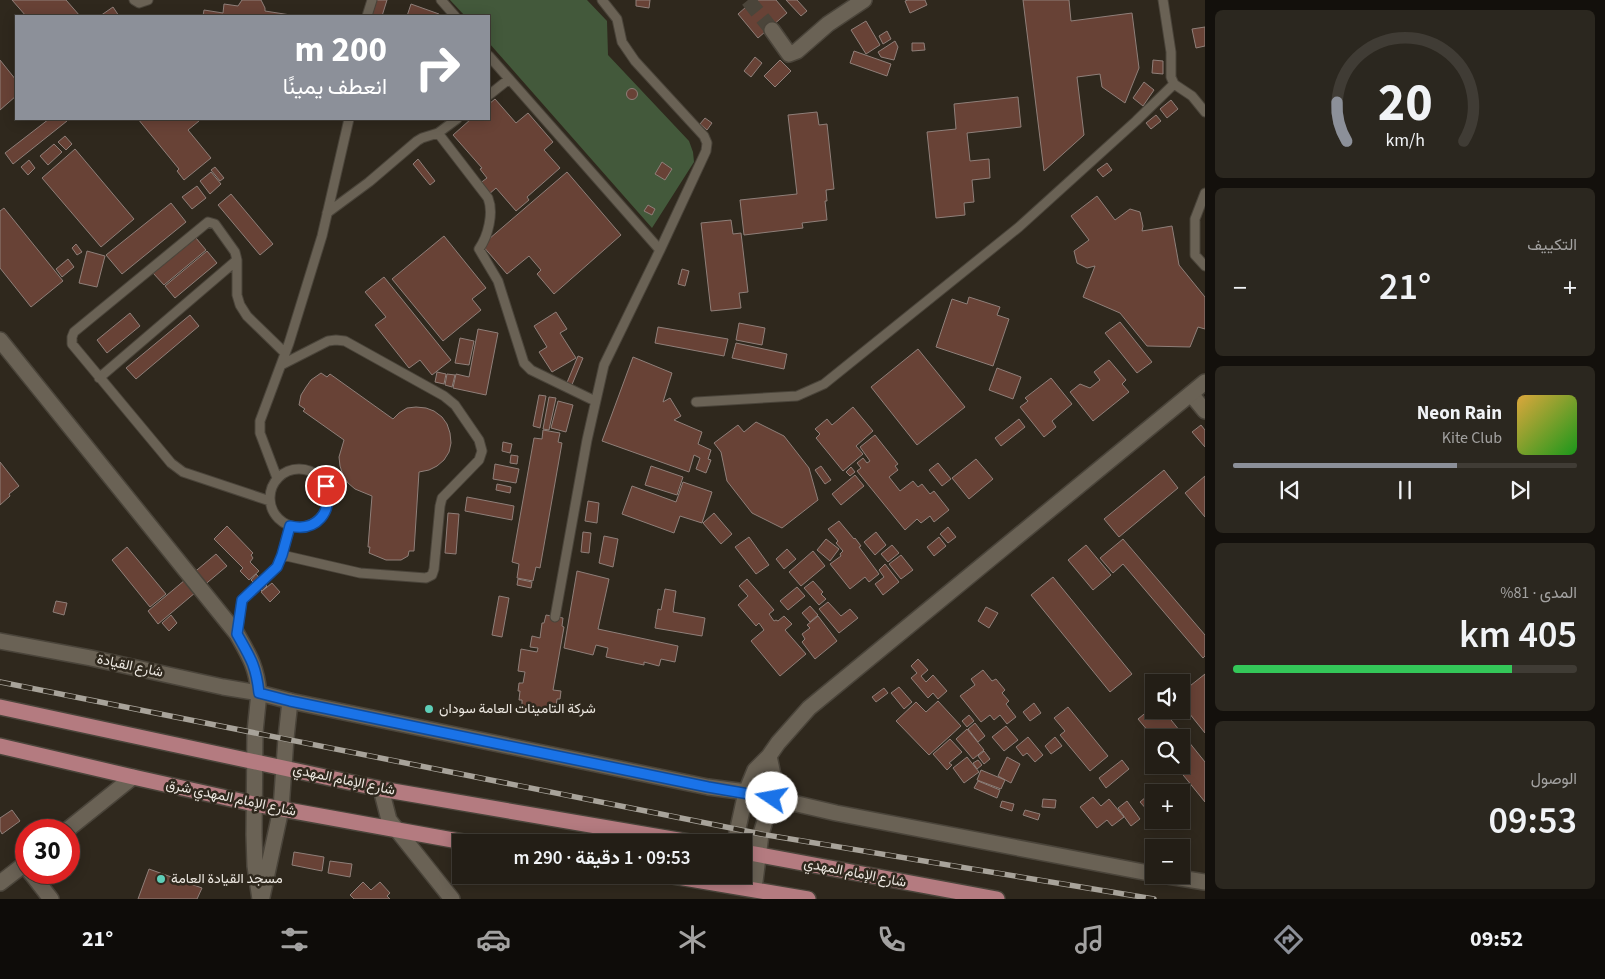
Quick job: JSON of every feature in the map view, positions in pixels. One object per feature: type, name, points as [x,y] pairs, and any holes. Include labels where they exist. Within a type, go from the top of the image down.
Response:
[{"type":"main road","name":"شارع الإمام المهدي","points":[[0,707],[381,789],[643,834]]},
{"type":"main road","name":"شارع الإمام المهدي شرق","points":[[0,746],[254,804],[452,840]]},
{"type":"main road","name":"شارع الإمام المهدي","points":[[752,854],[997,899]]},
{"type":"main road","points":[[740,884],[754,889],[808,899]]},
{"type":"street","points":[[772,30],[790,54],[797,51],[828,24],[864,0]]},
{"type":"street","points":[[0,340],[237,634],[251,657],[257,674],[259,693],[255,732],[254,843],[261,899]]},
{"type":"street","points":[[737,834],[746,792],[755,770],[809,708],[1205,382]]},
{"type":"street","points":[[1191,394],[1205,410]]},
{"type":"street","name":"شارع القيادة","points":[[0,641],[91,658],[708,787],[746,792],[836,813],[1145,872]]},
{"type":"street","points":[[261,899],[281,809],[290,701]]},
{"type":"street","points":[[754,889],[761,834],[772,798],[772,775],[769,756]]},
{"type":"street","points":[[80,820],[133,777]]},
{"type":"street","points":[[381,789],[389,820],[452,899]]},
{"type":"street","points":[[0,883],[15,874]]},
{"type":"street","points":[[1190,880],[1205,882]]},
{"type":"street","points":[[39,884],[51,899]]},
{"type":"lane","points":[[134,0],[139,3],[148,0]]},
{"type":"lane","points":[[367,15],[372,0]]},
{"type":"lane","points":[[441,0],[453,15]]},
{"type":"lane","points":[[555,617],[595,400],[604,364],[660,250],[706,151],[707,143],[704,136],[635,61],[622,42],[617,19],[602,0]]},
{"type":"lane","points":[[1163,0],[1171,52],[1171,77],[1174,84],[1192,96],[1205,112]]},
{"type":"lane","points":[[490,57],[660,250]]},
{"type":"lane","points":[[490,94],[509,79]]},
{"type":"lane","points":[[696,402],[796,396],[824,384],[1019,227],[1174,84]]},
{"type":"lane","points":[[277,478],[260,433],[260,421],[285,353],[322,236],[349,120]]},
{"type":"lane","points":[[327,213],[369,182],[417,141],[438,133],[456,120]]},
{"type":"lane","points":[[438,133],[490,203],[491,209],[485,240],[479,249],[498,281],[524,363],[531,370],[595,400]]},
{"type":"lane","points":[[1205,193],[1195,220],[1195,255],[1205,266]]},
{"type":"lane","points":[[270,501],[183,472],[171,463],[72,344],[72,337],[74,332],[208,222],[215,224],[235,252],[237,260],[237,295],[240,305],[247,316],[285,353]]},
{"type":"lane","points":[[99,378],[237,260]]},
{"type":"lane","points":[[280,365],[328,341],[345,342],[444,396],[455,405],[479,440],[482,451],[479,460],[442,498],[432,575],[426,578],[360,573],[282,555]]},
{"type":"lane","points":[[300,468],[316,474],[326,486],[328,495],[326,511],[321,518],[306,527],[298,528],[282,522],[276,517],[272,510],[270,493],[277,478],[291,469],[300,468]]},
{"type":"lane","points":[[237,634],[242,600],[277,567],[290,526]]},
{"type":"green space","points":[[450,0],[587,0],[607,21],[608,55],[689,141],[693,152],[694,162],[652,228],[490,44],[490,15],[464,15]]},
{"type":"building","points":[[12,0],[66,0],[79,15],[25,15]]},
{"type":"building","points":[[242,0],[261,0],[265,11],[291,15],[203,15],[204,10],[223,13],[224,4],[238,6]]},
{"type":"building","points":[[376,0],[387,0],[382,15],[370,15]]},
{"type":"building","points":[[636,0],[650,0],[649,8],[636,6]]},
{"type":"building","points":[[754,0],[776,0],[787,13],[758,38],[738,14]]},
{"type":"building","points":[[786,0],[797,0],[807,11],[801,16]]},
{"type":"building","points":[[925,0],[927,5],[910,13],[905,1]]},
{"type":"building","points":[[1023,0],[1069,0],[1071,21],[1132,13],[1139,68],[1125,103],[1102,87],[1100,74],[1077,77],[1084,135],[1044,171]]},
{"type":"building","points":[[411,4],[439,14],[439,15],[407,15]]},
{"type":"building","points":[[113,7],[118,15],[101,15]]},
{"type":"building","points":[[866,21],[880,45],[866,54],[851,30]]},
{"type":"building","points":[[1205,27],[1205,46],[1196,48],[1192,29]]},
{"type":"building","points":[[887,31],[891,39],[883,44],[879,36]]},
{"type":"building","points":[[895,41],[898,47],[894,60],[881,57],[878,52]]},
{"type":"building","points":[[912,43],[924,43],[925,50],[912,51]]},
{"type":"building","points":[[854,51],[891,64],[887,76],[850,63]]},
{"type":"building","points":[[755,57],[762,63],[751,77],[744,71]]},
{"type":"building","points":[[0,60],[15,79],[15,97],[0,110]]},
{"type":"building","points":[[780,60],[791,71],[775,87],[764,76]]},
{"type":"building","points":[[1153,60],[1163,61],[1163,74],[1152,73]]},
{"type":"building","points":[[1144,82],[1154,90],[1143,106],[1133,98]]},
{"type":"building","points":[[632,88],[638,94],[632,100],[626,94]]},
{"type":"building","points":[[1018,97],[1021,127],[967,133],[970,161],[989,159],[990,178],[972,180],[974,202],[964,203],[965,215],[936,218],[927,132],[956,129],[954,104]]},
{"type":"building","points":[[495,99],[516,123],[528,113],[553,142],[544,150],[560,168],[527,197],[529,200],[516,211],[496,188],[488,195],[479,184],[487,178],[480,169],[482,168],[453,135],[470,120],[490,120],[490,103]]},
{"type":"building","points":[[1171,100],[1178,109],[1167,118],[1160,109]]},
{"type":"building","points":[[817,112],[819,125],[827,124],[834,189],[826,190],[827,220],[802,223],[803,228],[744,235],[740,200],[797,194],[788,115]]},
{"type":"building","points":[[1156,115],[1161,121],[1151,129],[1146,123]]},
{"type":"building","points":[[705,118],[712,123],[707,130],[700,124]]},
{"type":"building","points":[[48,120],[67,121],[13,164],[5,153]]},
{"type":"building","points":[[139,120],[199,121],[188,130],[211,158],[184,180],[177,171],[179,169]]},
{"type":"building","points":[[65,136],[72,144],[66,150],[58,142]]},
{"type":"building","points":[[54,144],[62,152],[48,165],[40,156]]},
{"type":"building","points":[[75,149],[134,219],[101,247],[42,178]]},
{"type":"building","points":[[418,159],[435,181],[430,185],[413,164]]},
{"type":"building","points":[[29,160],[35,168],[28,175],[21,167]]},
{"type":"building","points":[[662,162],[672,169],[665,180],[655,174]]},
{"type":"building","points":[[1107,163],[1112,170],[1103,177],[1097,170]]},
{"type":"building","points":[[215,167],[224,178],[220,181],[211,170]]},
{"type":"building","points":[[211,172],[221,184],[210,194],[200,181]]},
{"type":"building","points":[[567,172],[621,235],[554,294],[537,274],[541,270],[529,256],[507,274],[482,245]]},
{"type":"building","points":[[197,186],[206,198],[192,209],[182,197]]},
{"type":"building","points":[[231,194],[273,244],[260,255],[218,205]]},
{"type":"building","points":[[1097,196],[1115,220],[1130,209],[1140,212],[1143,226],[1142,231],[1172,226],[1179,265],[1205,297],[1205,329],[1198,327],[1190,347],[1147,346],[1120,313],[1083,297],[1095,266],[1087,268],[1077,263],[1074,251],[1089,240],[1071,216]]},
{"type":"building","points":[[171,203],[186,222],[122,274],[106,255]]},
{"type":"building","points":[[648,205],[655,209],[652,215],[644,211]]},
{"type":"building","points":[[4,208],[63,281],[31,307],[0,268],[0,211]]},
{"type":"building","points":[[731,220],[733,234],[741,233],[748,292],[739,293],[741,308],[711,311],[701,223]]},
{"type":"building","points":[[444,236],[486,288],[472,299],[481,310],[443,341],[392,279]]},
{"type":"building","points":[[196,238],[206,250],[164,285],[153,273]]},
{"type":"building","points":[[76,244],[82,252],[77,255],[72,248]]},
{"type":"building","points":[[87,251],[105,256],[97,287],[79,283]]},
{"type":"building","points":[[207,251],[217,263],[175,298],[165,286]]},
{"type":"building","points":[[68,259],[74,267],[62,277],[56,269]]},
{"type":"building","points":[[682,269],[689,271],[685,286],[678,284]]},
{"type":"building","points":[[384,277],[451,360],[432,375],[420,360],[409,368],[375,325],[386,317],[365,292]]},
{"type":"building","points":[[969,297],[1000,307],[997,315],[1009,319],[993,366],[936,347],[952,299],[967,304]]},
{"type":"building","points":[[556,312],[567,329],[560,333],[576,358],[552,372],[539,352],[547,347],[534,326]]},
{"type":"building","points":[[130,313],[140,326],[107,353],[97,340]]},
{"type":"building","points":[[190,315],[199,326],[136,379],[126,368]]},
{"type":"building","points":[[1120,322],[1152,362],[1137,373],[1105,333]]},
{"type":"building","points":[[739,323],[765,328],[762,345],[736,340]]},
{"type":"building","points":[[658,327],[728,339],[724,356],[655,343]]},
{"type":"building","points":[[478,329],[498,333],[486,395],[453,388],[456,374],[469,377]]},
{"type":"building","points":[[460,338],[474,341],[469,365],[455,363]]},
{"type":"building","points":[[736,343],[787,354],[784,369],[732,358]]},
{"type":"building","points":[[918,349],[965,407],[917,445],[871,387]]},
{"type":"building","points":[[578,356],[583,358],[571,387],[566,385]]},
{"type":"building","points":[[633,357],[672,373],[663,402],[670,398],[681,416],[674,420],[702,432],[698,444],[711,450],[708,459],[711,460],[706,473],[696,469],[700,458],[694,455],[689,472],[602,441]]},
{"type":"building","points":[[1109,360],[1126,380],[1122,384],[1129,392],[1093,421],[1070,392],[1080,384],[1090,388],[1100,380],[1094,372]]},
{"type":"building","points":[[997,368],[1021,377],[1013,399],[989,390]]},
{"type":"building","points":[[437,372],[446,374],[444,384],[435,382]]},
{"type":"building","points":[[321,373],[327,377],[330,374],[393,419],[407,408],[416,407],[434,411],[447,424],[451,443],[449,452],[437,466],[419,472],[414,551],[409,551],[408,556],[401,560],[386,560],[369,553],[372,496],[355,489],[343,475],[339,457],[344,440],[303,411],[305,409],[299,405],[301,395],[306,387],[311,380]]},
{"type":"building","points":[[447,374],[455,375],[452,387],[445,385]]},
{"type":"building","points":[[1051,378],[1072,404],[1052,421],[1056,427],[1044,437],[1020,407],[1028,401],[1025,398]]},
{"type":"building","points":[[539,395],[546,396],[540,428],[533,426]]},
{"type":"building","points":[[549,397],[556,398],[549,430],[543,429]]},
{"type":"building","points":[[558,401],[573,405],[566,432],[551,428]]},
{"type":"building","points":[[853,407],[873,431],[856,446],[863,454],[843,471],[816,438],[820,434],[815,429],[827,419],[832,425]]},
{"type":"building","points":[[1019,419],[1025,427],[1001,446],[995,438]]},
{"type":"building","points":[[756,422],[784,436],[809,468],[818,500],[782,528],[752,513],[727,481],[721,452],[714,443],[738,425],[744,432]]},
{"type":"building","points":[[1201,425],[1205,430],[1205,447],[1192,432]]},
{"type":"building","points":[[543,430],[560,433],[558,442],[562,443],[540,568],[536,567],[533,581],[517,578],[519,564],[512,562],[534,438],[542,439]]},
{"type":"building","points":[[875,435],[898,464],[895,466],[898,470],[889,477],[900,491],[913,481],[918,487],[922,484],[930,494],[934,491],[949,510],[934,522],[930,516],[921,523],[917,519],[905,530],[857,471],[861,468],[857,463],[863,458],[867,463],[870,461],[860,447]]},
{"type":"building","points":[[503,442],[512,444],[510,453],[502,451]]},
{"type":"building","points":[[511,455],[518,456],[517,464],[510,463]]},
{"type":"building","points":[[976,459],[993,479],[969,499],[952,478]]},
{"type":"building","points":[[0,462],[19,486],[0,505]]},
{"type":"building","points":[[938,463],[951,479],[942,486],[929,470]]},
{"type":"building","points":[[495,464],[519,469],[516,483],[493,479]]},
{"type":"building","points":[[651,466],[683,477],[677,495],[645,485]]},
{"type":"building","points":[[821,466],[831,480],[825,484],[815,470]]},
{"type":"building","points":[[851,467],[855,472],[850,476],[846,472]]},
{"type":"building","points":[[1164,470],[1178,488],[1119,537],[1104,519]]},
{"type":"building","points":[[855,475],[864,486],[841,505],[832,494]]},
{"type":"building","points":[[1205,476],[1205,517],[1185,493]]},
{"type":"building","points":[[683,482],[712,492],[702,523],[680,516],[674,533],[622,514],[632,486],[676,502]]},
{"type":"building","points":[[497,484],[511,487],[510,493],[496,490]]},
{"type":"building","points":[[467,497],[514,506],[512,520],[465,511]]},
{"type":"building","points":[[588,501],[599,503],[597,523],[585,521]]},
{"type":"building","points":[[448,513],[459,514],[456,554],[445,553]]},
{"type":"building","points":[[714,513],[732,534],[721,544],[703,523]]},
{"type":"building","points":[[839,521],[855,538],[861,546],[859,547],[879,574],[869,582],[865,577],[850,589],[830,564],[841,556],[840,554],[843,551],[836,543],[838,541],[828,529]]},
{"type":"building","points":[[227,526],[253,553],[251,555],[253,558],[250,562],[259,571],[249,580],[240,571],[243,568],[214,539]]},
{"type":"building","points":[[948,527],[956,537],[948,543],[940,534]]},
{"type":"building","points":[[583,532],[591,533],[589,553],[581,552]]},
{"type":"building","points":[[876,532],[886,545],[875,555],[864,542]]},
{"type":"building","points":[[604,536],[618,539],[613,567],[599,563]]},
{"type":"building","points":[[749,537],[769,565],[756,574],[735,547]]},
{"type":"building","points":[[939,537],[946,546],[934,556],[927,547]]},
{"type":"building","points":[[826,539],[839,549],[830,561],[817,550]]},
{"type":"building","points":[[1123,539],[1205,635],[1205,656],[1203,658],[1123,564],[1113,573],[1100,558]]},
{"type":"building","points":[[892,545],[899,553],[888,562],[881,554]]},
{"type":"building","points":[[1086,545],[1111,575],[1093,590],[1068,560]]},
{"type":"building","points":[[127,547],[166,594],[150,607],[112,560]]},
{"type":"building","points":[[787,549],[796,559],[784,569],[776,559]]},
{"type":"building","points":[[813,551],[825,566],[801,586],[789,572]]},
{"type":"building","points":[[216,554],[227,566],[158,624],[148,611]]},
{"type":"building","points":[[901,555],[913,570],[901,579],[889,564]]},
{"type":"building","points":[[885,564],[899,582],[883,595],[875,584],[884,577],[879,570]]},
{"type":"building","points":[[577,571],[609,579],[598,629],[678,646],[675,662],[661,659],[659,666],[644,662],[644,665],[606,657],[608,648],[596,645],[593,655],[564,648]]},
{"type":"building","points":[[256,574],[267,586],[262,591],[251,580]]},
{"type":"building","points":[[1053,577],[1132,674],[1110,692],[1031,595]]},
{"type":"building","points":[[518,579],[532,582],[531,588],[517,585]]},
{"type":"building","points":[[747,579],[774,610],[769,614],[774,621],[778,621],[784,616],[792,624],[785,630],[806,654],[780,676],[751,641],[764,630],[759,623],[756,626],[738,605],[748,596],[739,586]]},
{"type":"building","points":[[813,581],[823,592],[821,594],[826,599],[819,605],[804,588]]},
{"type":"building","points":[[272,583],[280,592],[270,602],[261,592]]},
{"type":"building","points":[[797,587],[805,596],[788,610],[780,601]]},
{"type":"building","points":[[665,589],[676,591],[673,612],[705,618],[702,636],[655,628],[658,609],[661,610]]},
{"type":"building","points":[[499,596],[509,598],[502,637],[492,635]]},
{"type":"building","points":[[56,601],[67,603],[64,615],[53,612]]},
{"type":"building","points":[[828,602],[841,616],[850,609],[858,618],[839,633],[819,609]]},
{"type":"building","points":[[810,606],[818,615],[810,622],[802,613]]},
{"type":"building","points":[[986,607],[998,613],[989,628],[978,621]]},
{"type":"building","points":[[171,615],[177,623],[169,631],[162,623]]},
{"type":"building","points":[[546,615],[563,618],[562,626],[564,627],[553,690],[561,691],[560,699],[557,699],[556,707],[552,707],[552,711],[535,712],[522,705],[522,700],[519,700],[519,683],[523,683],[525,672],[518,671],[521,649],[537,652],[538,648],[530,647],[532,636],[540,638],[542,623],[544,623]]},
{"type":"building","points":[[818,616],[837,641],[815,659],[802,642],[805,639],[802,634],[810,628],[807,625]]},
{"type":"building","points":[[918,659],[928,670],[921,676],[926,682],[933,675],[947,691],[938,699],[933,693],[928,698],[911,678],[917,673],[911,666]]},
{"type":"building","points":[[983,670],[992,681],[996,679],[1005,690],[1002,693],[1009,701],[1006,704],[1016,717],[1007,724],[1000,715],[994,720],[990,715],[981,722],[960,696],[975,685],[971,679]]},
{"type":"building","points":[[1205,674],[1205,733],[1190,714],[1190,686]]},
{"type":"building","points":[[899,687],[912,702],[904,709],[891,693]]},
{"type":"building","points":[[884,688],[888,693],[876,702],[872,697]]},
{"type":"building","points":[[938,701],[961,726],[929,755],[896,721],[916,702],[926,712]]},
{"type":"building","points":[[1034,703],[1041,713],[1030,721],[1023,712]]},
{"type":"building","points":[[1068,707],[1108,756],[1090,771],[1060,735],[1065,731],[1054,718]]},
{"type":"building","points":[[1145,713],[1145,719],[1170,719],[1178,729],[1146,729],[1138,719]]},
{"type":"building","points":[[969,715],[974,721],[967,727],[962,721]]},
{"type":"building","points":[[975,723],[985,736],[978,742],[968,729]]},
{"type":"building","points":[[1006,726],[1018,740],[1004,751],[992,737]]},
{"type":"building","points":[[967,729],[984,750],[973,759],[956,739]]},
{"type":"building","points":[[1028,737],[1043,755],[1035,762],[1027,753],[1023,756],[1016,747]]},
{"type":"building","points":[[1055,737],[1062,746],[1051,754],[1045,746]]},
{"type":"building","points":[[950,739],[962,752],[949,763],[952,765],[947,770],[933,754]]},
{"type":"building","points":[[1190,743],[1205,762],[1205,802],[1182,774],[1190,774]]},
{"type":"building","points":[[984,751],[990,759],[984,764],[978,756]]},
{"type":"building","points":[[967,757],[979,772],[964,783],[953,768]]},
{"type":"building","points":[[1007,757],[1020,764],[1011,783],[998,776]]},
{"type":"building","points":[[978,760],[982,765],[977,769],[973,763]]},
{"type":"building","points":[[1122,760],[1129,769],[1106,788],[1099,778]]},
{"type":"building","points":[[981,770],[1005,780],[1001,789],[977,780]]},
{"type":"building","points":[[978,781],[1000,790],[997,798],[974,788]]},
{"type":"building","points":[[1093,797],[1101,806],[1109,799],[1124,817],[1112,826],[1107,820],[1097,828],[1080,807]]},
{"type":"building","points":[[1145,798],[1145,808],[1140,802]]},
{"type":"building","points":[[1043,799],[1056,800],[1055,808],[1042,807]]},
{"type":"building","points":[[1002,801],[1014,804],[1012,811],[1000,807]]},
{"type":"building","points":[[1127,801],[1140,819],[1131,826],[1118,808]]},
{"type":"building","points":[[12,810],[19,819],[15,819],[15,825],[2,834],[0,818]]},
{"type":"building","points":[[1025,810],[1040,814],[1038,820],[1023,815]]},
{"type":"building","points":[[294,852],[324,857],[322,871],[292,865]]},
{"type":"building","points":[[330,861],[352,864],[350,877],[328,873]]},
{"type":"building","name":"مسجد القيادة العامة","points":[[149,869],[202,888],[197,899],[138,899]]},
{"type":"building","points":[[363,882],[371,890],[380,882],[390,893],[387,896],[390,899],[354,899],[350,895]]},
{"type":"tunnel","points":[[748,0],[772,30]]},
{"type":"railway","points":[[0,682],[761,834],[1154,899]]},
{"type":"place","name":"شركة التامينات العامة سودان","points":[[429,709]]},
{"type":"place","name":"مسجد القيادة العامة","points":[[161,879]]},
{"type":"route","points":[[326,486],[328,503],[326,511],[321,518],[306,527],[290,526],[277,567],[242,600],[237,634],[251,657],[257,674],[259,693],[708,787],[746,792],[772,798]]}]
